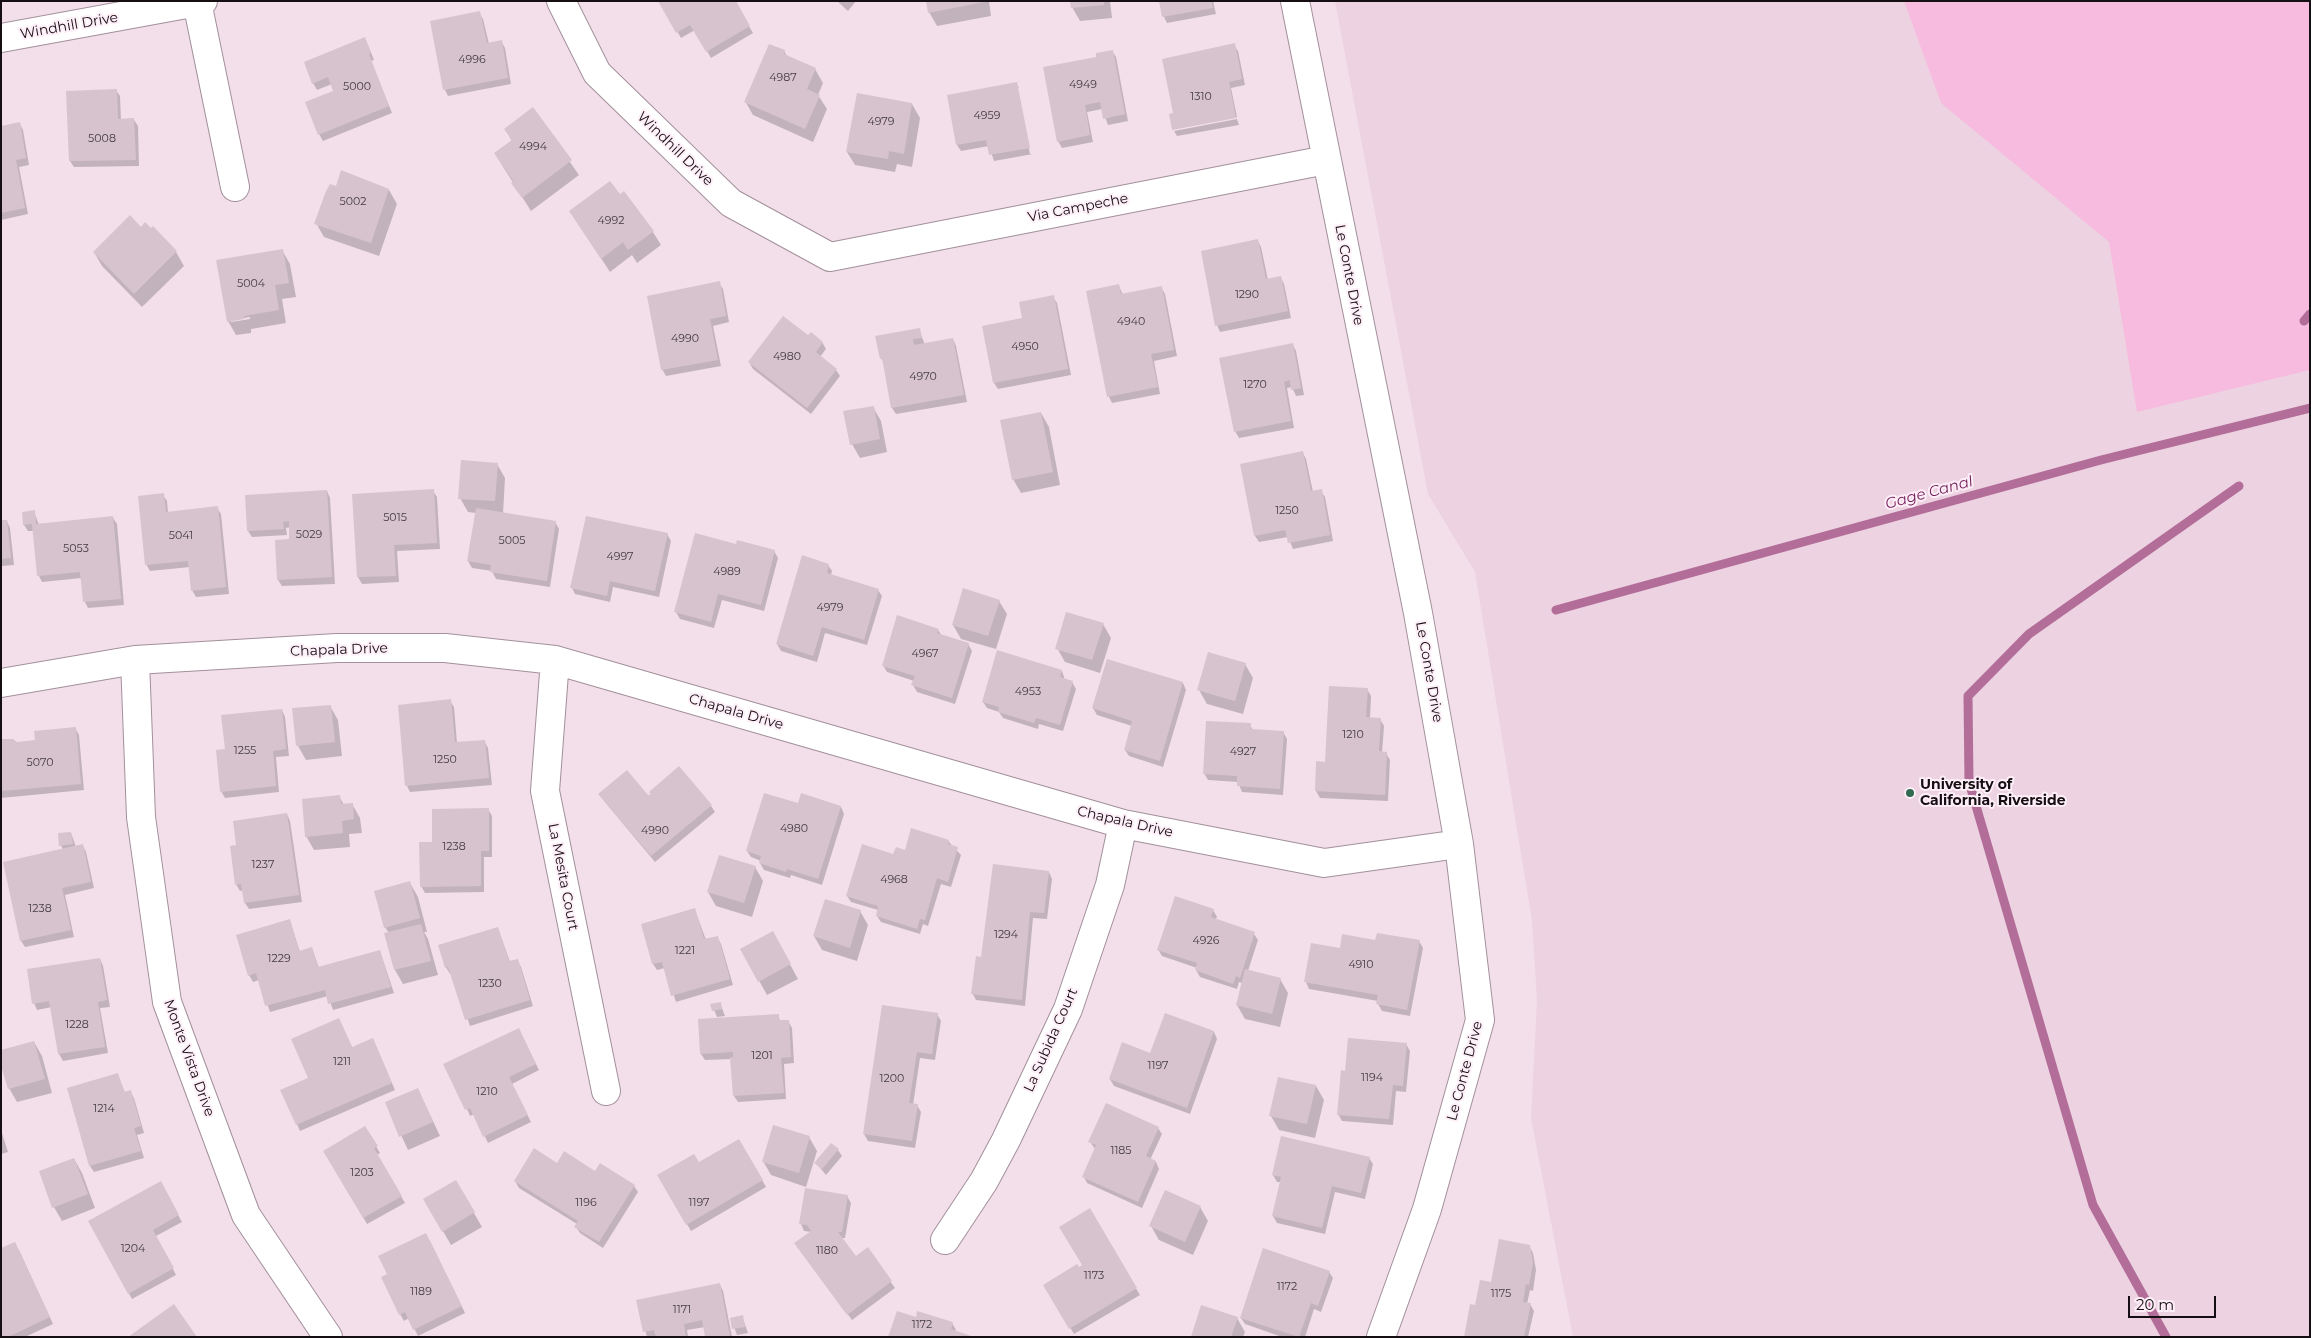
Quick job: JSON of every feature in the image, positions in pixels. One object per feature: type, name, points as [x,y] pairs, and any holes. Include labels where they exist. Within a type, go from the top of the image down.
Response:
[{"type":"street","name":"Windhill Drive","points":[[560,1],[597,73],[731,203],[830,257]]},
{"type":"street","name":"Le Conte Drive","points":[[1295,1],[1418,613],[1459,844],[1480,1020],[1428,1208],[1381,1337]]},
{"type":"street","name":"Windhill Drive","points":[[1,38],[200,2],[236,187]]},
{"type":"street","name":"Via Campeche","points":[[830,257],[1326,160]]},
{"type":"street","name":"Chapala Drive","points":[[1,683],[135,660],[337,648],[445,648],[555,660],[1123,824],[1324,863],[1459,844]]},
{"type":"street","name":"Monte Vista Drive","points":[[135,660],[141,817],[167,1002],[246,1215],[328,1337]]},
{"type":"street","name":"La Mesita Court","points":[[555,660],[545,791],[606,1092]]},
{"type":"street","name":"La Subida Court","points":[[945,1240],[984,1181],[1006,1140],[1068,1009],[1110,884],[1123,824]]},
{"type":"shaded area","name":"University of California, Riverside","points":[[1335,1],[2310,1],[2310,1337],[1573,1337],[1531,1118],[1537,1001],[1532,921],[1475,572],[1428,494]]},
{"type":"shaded area","points":[[1904,1],[2310,1],[2310,370],[2137,412],[2109,242],[1941,103]]},
{"type":"building","points":[[658,1],[736,1],[750,26],[706,52],[690,25],[676,33]]},
{"type":"building","points":[[926,1],[984,1],[984,2],[928,13]]},
{"type":"building","points":[[1070,1],[1104,1],[1104,5],[1071,8]]},
{"type":"building","points":[[1159,1],[1211,1],[1213,8],[1162,17]]},
{"type":"building","points":[[480,11],[487,43],[502,40],[508,78],[443,90],[430,21]]},
{"type":"building","points":[[365,37],[371,53],[369,54],[389,106],[318,135],[305,102],[333,91],[328,77],[312,84],[304,62]]},
{"type":"building","points":[[1235,43],[1242,79],[1229,82],[1236,118],[1172,130],[1169,114],[1173,113],[1162,59]]},
{"type":"building","points":[[769,44],[785,50],[784,54],[816,68],[807,89],[820,95],[805,129],[744,102]]},
{"type":"building","points":[[1113,50],[1125,114],[1103,119],[1100,102],[1085,105],[1090,135],[1057,142],[1043,67],[1096,57],[1096,53]]},
{"type":"building","points":[[1017,82],[1030,148],[989,155],[986,140],[956,145],[947,95]]},
{"type":"building","points":[[117,89],[118,119],[134,118],[136,160],[69,161],[66,91]]},
{"type":"building","points":[[857,93],[912,103],[904,154],[889,151],[888,159],[846,152]]},
{"type":"building","points":[[533,107],[572,160],[522,198],[511,183],[514,182],[494,153],[512,140],[504,129]]},
{"type":"building","points":[[20,122],[26,158],[16,160],[25,208],[1,213],[1,126]]},
{"type":"building","points":[[341,170],[389,189],[371,243],[314,224],[326,191],[330,184],[336,186]]},
{"type":"building","points":[[610,181],[620,194],[624,191],[654,231],[628,250],[623,242],[601,259],[569,211]]},
{"type":"building","points":[[130,215],[141,227],[145,222],[151,228],[153,226],[177,251],[134,294],[93,252]]},
{"type":"building","points":[[1258,239],[1266,279],[1281,276],[1288,311],[1215,326],[1201,251]]},
{"type":"building","points":[[283,249],[289,283],[275,285],[279,310],[244,316],[244,319],[227,322],[216,260]]},
{"type":"building","points":[[720,281],[726,316],[710,319],[718,360],[661,370],[647,296]]},
{"type":"building","points":[[1119,284],[1121,294],[1162,286],[1174,350],[1151,354],[1158,387],[1107,397],[1086,291]]},
{"type":"building","points":[[1054,295],[1068,369],[993,383],[982,326],[1022,318],[1019,302]]},
{"type":"building","points":[[783,316],[808,335],[811,332],[823,342],[816,352],[837,369],[807,408],[748,362]]},
{"type":"building","points":[[920,328],[922,338],[913,339],[914,345],[953,338],[964,395],[891,408],[882,358],[880,359],[875,336]]},
{"type":"building","points":[[1293,343],[1301,388],[1291,390],[1290,380],[1284,382],[1291,421],[1234,432],[1219,358]]},
{"type":"building","points":[[874,406],[880,439],[850,445],[843,411]]},
{"type":"building","points":[[1041,412],[1053,472],[1012,480],[1000,420]]},
{"type":"building","points":[[1303,451],[1311,491],[1322,489],[1330,535],[1288,543],[1285,530],[1254,536],[1240,464]]},
{"type":"building","points":[[461,460],[498,463],[495,501],[458,499]]},
{"type":"building","points":[[434,489],[437,543],[394,545],[396,576],[357,577],[352,494]]},
{"type":"building","points":[[327,490],[332,577],[277,580],[275,540],[289,539],[289,521],[283,522],[284,529],[247,531],[245,495]]},
{"type":"building","points":[[164,493],[166,512],[218,506],[226,587],[191,591],[188,561],[145,565],[138,496]]},
{"type":"building","points":[[476,508],[556,521],[547,581],[490,572],[491,565],[467,561]]},
{"type":"building","points":[[35,510],[36,524],[113,516],[121,599],[83,602],[80,572],[37,576],[32,524],[23,525],[22,512]]},
{"type":"building","points":[[586,516],[668,533],[655,591],[610,581],[607,596],[570,588]]},
{"type":"building","points":[[1,520],[7,520],[11,558],[1,559]]},
{"type":"building","points":[[695,533],[736,544],[737,540],[775,550],[761,605],[718,594],[711,622],[674,612]]},
{"type":"building","points":[[802,555],[829,564],[827,573],[879,589],[864,640],[822,627],[813,656],[776,644]]},
{"type":"building","points":[[963,588],[1000,600],[988,636],[952,625]]},
{"type":"building","points":[[1066,612],[1104,623],[1092,660],[1055,649]]},
{"type":"building","points":[[897,615],[939,629],[937,633],[969,643],[952,698],[911,685],[915,676],[882,666]]},
{"type":"building","points":[[997,650],[1062,670],[1060,677],[1073,681],[1060,725],[1036,718],[1034,723],[998,712],[999,707],[982,702]]},
{"type":"building","points":[[1208,652],[1246,663],[1235,701],[1197,690]]},
{"type":"building","points":[[1107,659],[1183,682],[1160,761],[1124,750],[1132,721],[1092,708]]},
{"type":"building","points":[[1329,686],[1368,688],[1366,717],[1381,718],[1379,751],[1387,752],[1385,795],[1315,791],[1316,761],[1325,762]]},
{"type":"building","points":[[451,699],[455,742],[485,740],[489,778],[405,786],[398,705]]},
{"type":"building","points":[[331,705],[335,742],[296,746],[292,708]]},
{"type":"building","points":[[282,709],[286,749],[273,751],[276,786],[220,792],[216,750],[225,749],[221,715]]},
{"type":"building","points":[[1206,721],[1251,723],[1251,729],[1284,731],[1280,789],[1237,786],[1237,776],[1203,774]]},
{"type":"building","points":[[76,727],[81,784],[1,791],[2,739],[13,739],[17,742],[35,740],[34,731]]},
{"type":"building","points":[[679,766],[712,805],[651,856],[598,794],[627,770],[648,795],[651,794],[649,792]]},
{"type":"building","points":[[764,793],[798,803],[801,793],[841,806],[818,879],[787,869],[786,872],[759,863],[761,856],[746,851]]},
{"type":"building","points":[[340,795],[341,804],[353,803],[354,819],[342,821],[343,833],[305,837],[302,799]]},
{"type":"building","points":[[489,808],[489,851],[481,851],[481,886],[420,887],[419,842],[432,842],[432,809]]},
{"type":"building","points":[[287,813],[299,895],[244,903],[241,884],[235,885],[230,846],[236,845],[233,821]]},
{"type":"building","points":[[911,828],[949,840],[948,844],[958,847],[948,882],[937,878],[925,920],[920,919],[917,929],[876,916],[878,906],[846,896],[862,844],[893,854],[896,847],[905,850]]},
{"type":"building","points":[[71,832],[73,844],[59,846],[58,833]]},
{"type":"building","points":[[83,844],[91,882],[62,888],[71,930],[20,941],[3,862]]},
{"type":"building","points":[[719,855],[756,866],[744,903],[707,892]]},
{"type":"building","points":[[993,864],[1049,871],[1044,913],[1030,912],[1022,1000],[971,994],[976,956],[981,957]]},
{"type":"building","points":[[410,881],[420,918],[384,928],[374,891]]},
{"type":"building","points":[[1175,896],[1214,909],[1211,917],[1255,932],[1240,978],[1236,976],[1233,984],[1195,970],[1197,963],[1157,950]]},
{"type":"building","points":[[825,899],[861,910],[850,948],[813,936]]},
{"type":"building","points":[[695,908],[704,939],[718,936],[730,979],[671,996],[662,962],[652,964],[641,924]]},
{"type":"building","points":[[290,919],[299,951],[312,947],[318,967],[380,950],[391,987],[328,1004],[325,990],[265,1006],[256,973],[248,976],[236,935]]},
{"type":"building","points":[[421,924],[431,961],[394,970],[384,933]]},
{"type":"building","points":[[498,927],[509,961],[518,959],[530,1000],[465,1020],[448,967],[445,968],[438,945]]},
{"type":"building","points":[[773,931],[791,964],[758,982],[740,949]]},
{"type":"building","points":[[1377,933],[1420,940],[1407,1010],[1376,1004],[1378,995],[1304,982],[1311,943],[1340,948],[1342,934],[1375,940]]},
{"type":"building","points":[[100,958],[107,1000],[98,1002],[105,1047],[58,1054],[49,1001],[32,1004],[27,969]]},
{"type":"building","points":[[1245,969],[1281,978],[1272,1014],[1236,1005]]},
{"type":"building","points":[[721,1002],[722,1009],[712,1011],[710,1004]]},
{"type":"building","points":[[882,1005],[938,1013],[932,1054],[917,1052],[909,1103],[918,1104],[912,1141],[863,1134]]},
{"type":"building","points":[[1165,1013],[1214,1031],[1187,1108],[1109,1079],[1122,1042],[1150,1053]]},
{"type":"building","points":[[779,1014],[779,1020],[789,1020],[791,1057],[781,1058],[784,1093],[733,1096],[730,1057],[733,1057],[733,1052],[700,1054],[698,1019]]},
{"type":"building","points":[[339,1018],[352,1047],[373,1038],[392,1083],[296,1125],[280,1090],[308,1078],[291,1039]]},
{"type":"building","points":[[519,1028],[536,1064],[509,1077],[528,1115],[483,1137],[470,1108],[465,1110],[443,1064]]},
{"type":"building","points":[[1348,1038],[1407,1043],[1403,1086],[1393,1085],[1389,1119],[1337,1115],[1341,1070],[1345,1071]]},
{"type":"building","points":[[34,1041],[45,1079],[8,1089],[1,1066],[1,1050]]},
{"type":"building","points":[[118,1073],[124,1092],[131,1090],[141,1126],[134,1128],[141,1151],[89,1166],[67,1088]]},
{"type":"building","points":[[1278,1077],[1316,1085],[1307,1124],[1269,1116]]},
{"type":"building","points":[[418,1088],[433,1122],[399,1137],[385,1102]]},
{"type":"building","points":[[1106,1103],[1159,1127],[1146,1156],[1156,1161],[1138,1202],[1082,1177],[1096,1145],[1088,1142]]},
{"type":"building","points":[[773,1125],[810,1136],[799,1173],[762,1162]]},
{"type":"building","points":[[365,1126],[378,1146],[374,1148],[402,1196],[363,1218],[323,1151]]},
{"type":"building","points":[[1281,1136],[1370,1157],[1361,1193],[1332,1186],[1322,1228],[1272,1216],[1281,1177],[1272,1175]]},
{"type":"building","points":[[739,1139],[763,1180],[686,1225],[657,1175],[694,1154],[699,1162]]},
{"type":"building","points":[[831,1143],[839,1149],[822,1169],[814,1163]]},
{"type":"building","points":[[534,1148],[557,1163],[564,1151],[595,1171],[600,1163],[635,1185],[599,1242],[574,1227],[578,1221],[514,1181]]},
{"type":"building","points":[[74,1158],[88,1194],[52,1208],[39,1171]]},
{"type":"building","points":[[456,1180],[475,1212],[442,1232],[423,1199]]},
{"type":"building","points":[[161,1181],[179,1215],[153,1230],[174,1268],[128,1294],[88,1221]]},
{"type":"building","points":[[805,1188],[848,1195],[842,1232],[838,1232],[856,1256],[868,1247],[892,1281],[847,1315],[794,1243],[811,1231],[807,1225],[799,1224]]},
{"type":"building","points":[[1165,1190],[1201,1206],[1185,1242],[1149,1226]]},
{"type":"building","points":[[1090,1208],[1137,1288],[1069,1329],[1043,1285],[1077,1264],[1079,1267],[1082,1265],[1059,1227]]},
{"type":"building","points":[[426,1233],[462,1306],[413,1330],[405,1312],[399,1315],[381,1277],[387,1274],[378,1256]]},
{"type":"building","points":[[1499,1239],[1530,1245],[1533,1263],[1529,1285],[1526,1284],[1523,1302],[1531,1303],[1524,1337],[1464,1337],[1470,1304],[1475,1305],[1480,1280],[1491,1282]]},
{"type":"building","points":[[15,1242],[50,1317],[8,1337],[1,1337],[1,1248]]},
{"type":"building","points":[[1263,1248],[1330,1271],[1318,1306],[1311,1303],[1299,1337],[1240,1318]]},
{"type":"building","points":[[720,1283],[730,1336],[705,1337],[702,1320],[684,1324],[686,1337],[656,1337],[654,1330],[643,1332],[636,1300]]},
{"type":"building","points":[[174,1304],[197,1337],[128,1337]]},
{"type":"building","points":[[1201,1305],[1238,1317],[1231,1337],[1191,1337]]},
{"type":"building","points":[[897,1311],[916,1317],[917,1311],[953,1322],[951,1329],[974,1337],[888,1337]]},
{"type":"building","points":[[743,1315],[745,1327],[732,1329],[730,1318]]},
{"type":"waterway","points":[[2304,321],[2310,314]]},
{"type":"waterway","name":"Gage Canal","points":[[1556,610],[2101,460],[2310,408]]},
{"type":"waterway","points":[[2166,1337],[2093,1205],[1969,782],[1968,696],[2029,634],[2239,486]]},
{"type":"place","name":"University of California, Riverside","points":[[1910,793]]}]
